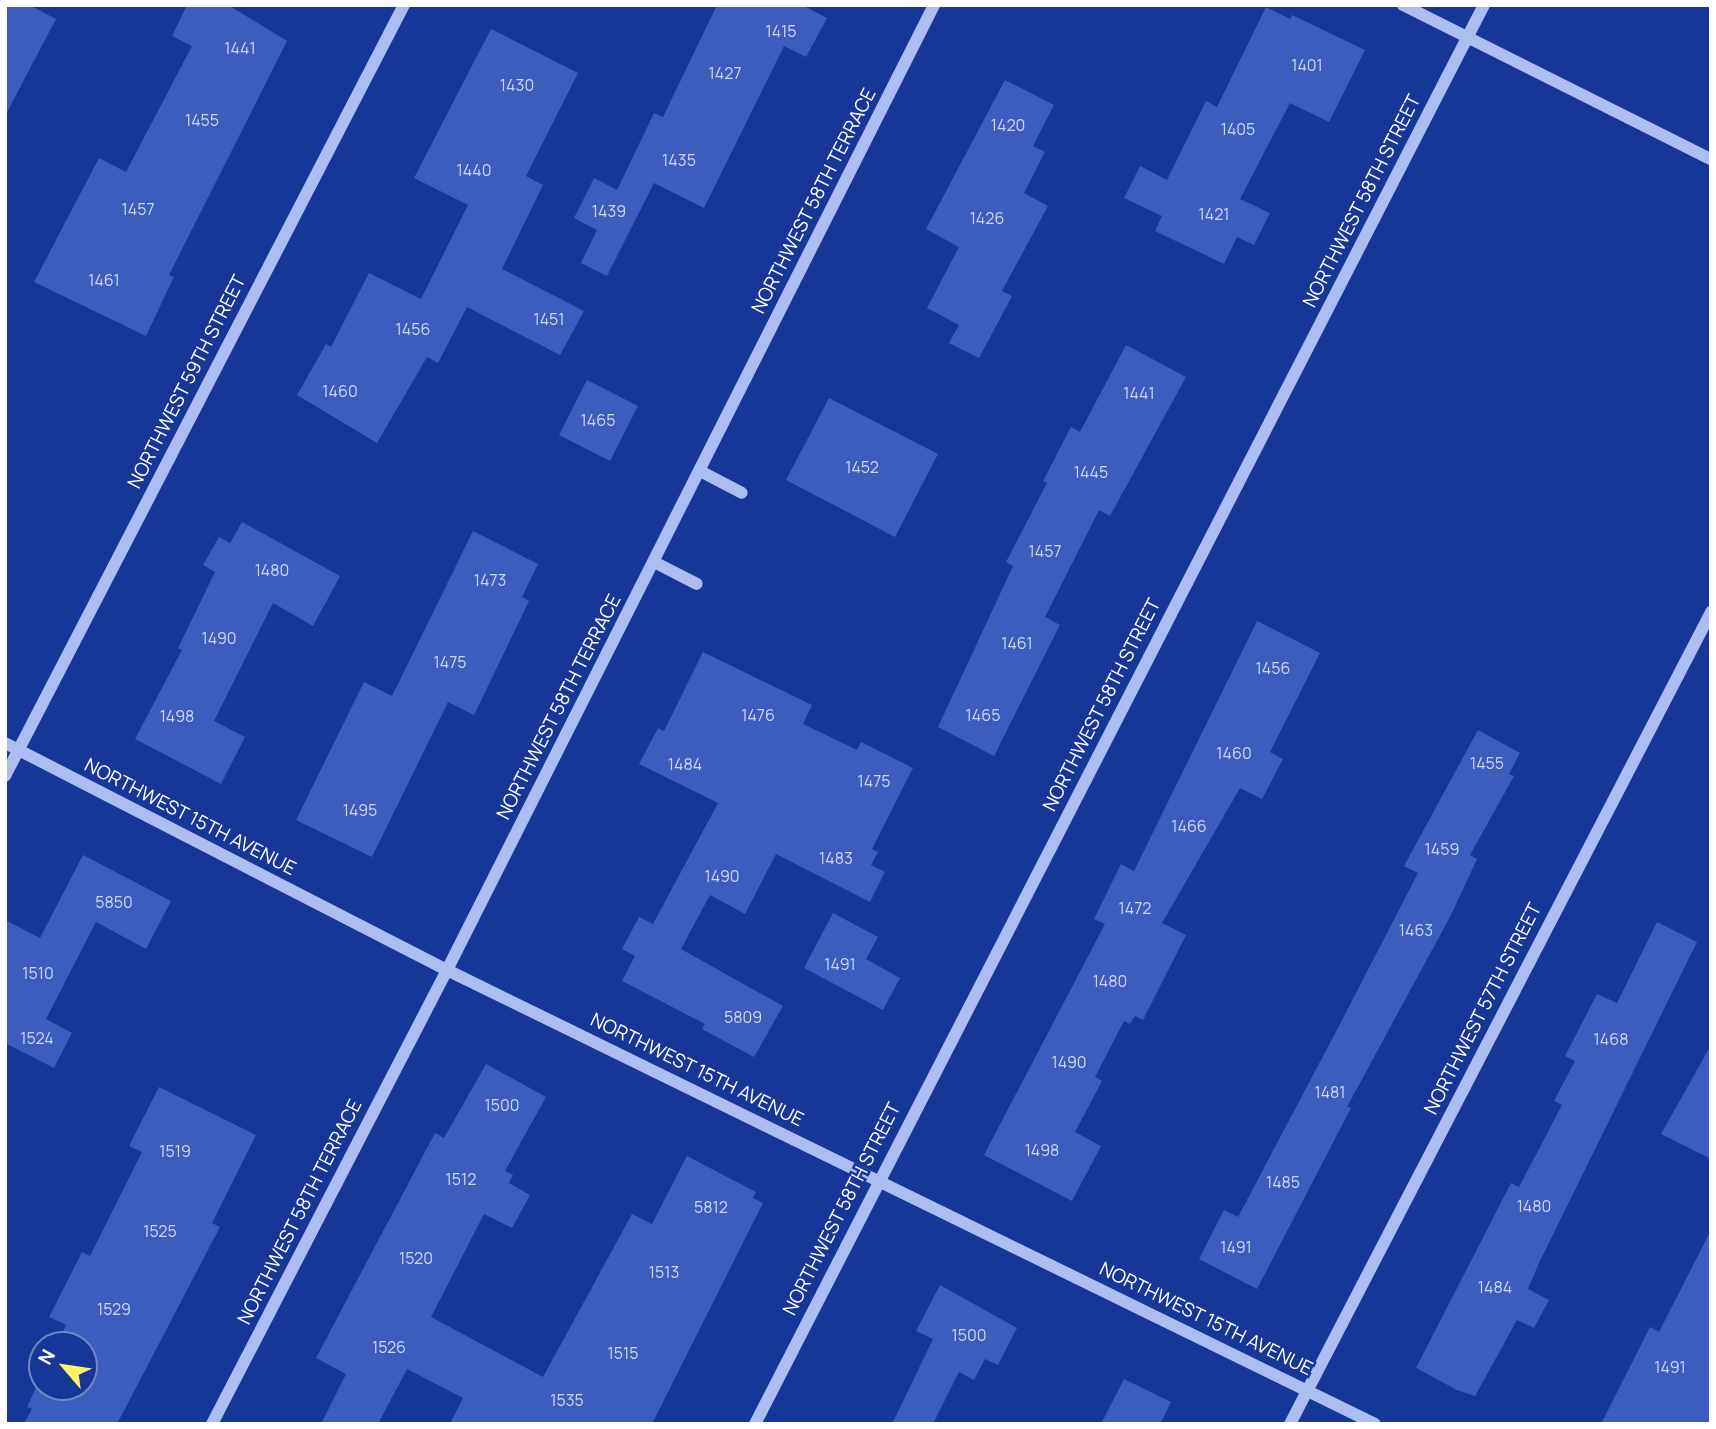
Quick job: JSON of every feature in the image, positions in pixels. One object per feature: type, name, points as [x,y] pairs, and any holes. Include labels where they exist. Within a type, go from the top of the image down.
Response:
[{"type":"street","name":"NORTHWEST 59TH STREET","points":[[5,776],[404,5]]},
{"type":"street","name":"NORTHWEST 58TH TERRACE","points":[[212,1424],[447,970],[934,5]]},
{"type":"street","points":[[1403,5],[1711,159]]},
{"type":"street","name":"NORTHWEST 58TH STREET","points":[[755,1424],[878,1180],[1485,5]]},
{"type":"street","points":[[700,471],[741,493]]},
{"type":"street","points":[[654,562],[697,584]]},
{"type":"street","name":"NORTHWEST 57TH STREET","points":[[1290,1424],[1711,612]]},
{"type":"street","name":"NORTHWEST 15TH AVENUE","points":[[5,743],[447,970],[1375,1424]]},
{"type":"building","points":[[5,5],[29,5],[56,19],[5,116]]},
{"type":"building","points":[[187,5],[228,5],[287,41],[169,275],[174,277],[146,336],[34,282],[99,158],[126,172],[192,46],[172,36]]},
{"type":"building","points":[[717,5],[802,5],[827,18],[806,57],[784,46],[704,208],[654,183],[607,276],[581,263],[597,230],[574,218],[594,178],[617,190],[654,113],[663,117]]},
{"type":"building","points":[[1266,7],[1290,19],[1292,15],[1365,50],[1329,122],[1290,103],[1240,199],[1270,213],[1254,245],[1237,237],[1224,264],[1155,231],[1162,216],[1124,198],[1140,166],[1167,180],[1206,101],[1217,107]]},
{"type":"building","points":[[491,29],[578,73],[526,176],[543,185],[502,269],[584,311],[560,355],[467,307],[438,363],[427,357],[377,443],[297,395],[326,344],[331,347],[369,273],[421,299],[468,205],[414,178]]},
{"type":"building","points":[[1005,80],[1054,105],[1033,146],[1045,152],[1024,193],[1048,206],[1002,291],[1012,296],[979,358],[949,343],[959,325],[927,308],[959,247],[926,229]]},
{"type":"building","points":[[1126,345],[1186,377],[1110,516],[1099,510],[1045,617],[1060,625],[994,756],[938,727],[1013,566],[1006,562],[1047,483],[1043,481],[1071,427],[1080,432]]},
{"type":"building","points":[[587,380],[638,406],[610,461],[559,435]]},
{"type":"building","points":[[829,398],[938,454],[895,537],[786,480]]},
{"type":"building","points":[[242,522],[340,576],[313,626],[273,603],[214,721],[245,737],[221,784],[135,739],[182,650],[178,648],[215,572],[203,565],[219,537],[230,543]]},
{"type":"building","points":[[473,531],[538,564],[522,597],[529,601],[474,715],[448,702],[372,857],[296,820],[364,682],[392,696]]},
{"type":"building","points":[[1257,621],[1320,653],[1270,752],[1283,759],[1262,799],[1240,788],[1162,923],[1186,935],[1143,1020],[1135,1016],[1130,1024],[1124,1021],[1095,1077],[1102,1081],[1075,1132],[1101,1146],[1072,1201],[984,1155],[1105,924],[1094,919],[1121,864],[1134,871]]},
{"type":"building","points":[[703,652],[812,705],[803,724],[857,750],[861,742],[913,768],[872,849],[878,852],[871,865],[885,872],[870,902],[776,854],[745,914],[710,895],[681,949],[783,1006],[754,1057],[702,1029],[705,1024],[622,981],[635,956],[622,949],[639,917],[653,924],[718,803],[639,764],[658,728],[664,731]]},
{"type":"building","points":[[1478,730],[1520,753],[1509,774],[1514,776],[1470,855],[1477,859],[1451,915],[1347,1107],[1351,1108],[1257,1289],[1199,1259],[1224,1210],[1238,1217],[1340,1024],[1418,873],[1404,866]]},
{"type":"building","points":[[83,855],[171,901],[146,949],[96,922],[46,1019],[72,1033],[54,1068],[5,1043],[5,920],[40,938]]},
{"type":"building","points":[[833,913],[878,937],[866,959],[900,978],[883,1010],[804,968]]},
{"type":"building","points":[[1657,922],[1697,942],[1528,1289],[1549,1300],[1534,1328],[1517,1320],[1475,1396],[1457,1390],[1416,1368],[1511,1183],[1519,1187],[1562,1105],[1554,1101],[1575,1061],[1565,1056],[1597,994],[1617,1003]]},
{"type":"building","points":[[1711,1045],[1711,1159],[1661,1134]]},
{"type":"building","points":[[486,1064],[546,1097],[505,1171],[513,1175],[509,1183],[530,1195],[512,1228],[484,1214],[431,1317],[543,1377],[632,1214],[652,1224],[687,1156],[756,1192],[753,1198],[763,1203],[652,1424],[450,1424],[463,1398],[407,1369],[378,1424],[321,1424],[346,1374],[316,1358],[435,1133],[444,1138]]},
{"type":"building","points":[[159,1087],[256,1135],[212,1223],[220,1227],[117,1424],[24,1424],[32,1409],[27,1407],[30,1401],[98,1401],[98,1331],[63,1331],[66,1325],[49,1317],[82,1252],[90,1256],[142,1152],[129,1146]]},
{"type":"building","points":[[1711,1230],[1711,1424],[1601,1424],[1650,1327],[1659,1332]]},
{"type":"building","points":[[940,1285],[1017,1328],[998,1365],[985,1359],[974,1380],[959,1372],[933,1424],[892,1424],[933,1339],[916,1331]]},
{"type":"building","points":[[1124,1379],[1171,1402],[1160,1424],[1101,1424]]}]
